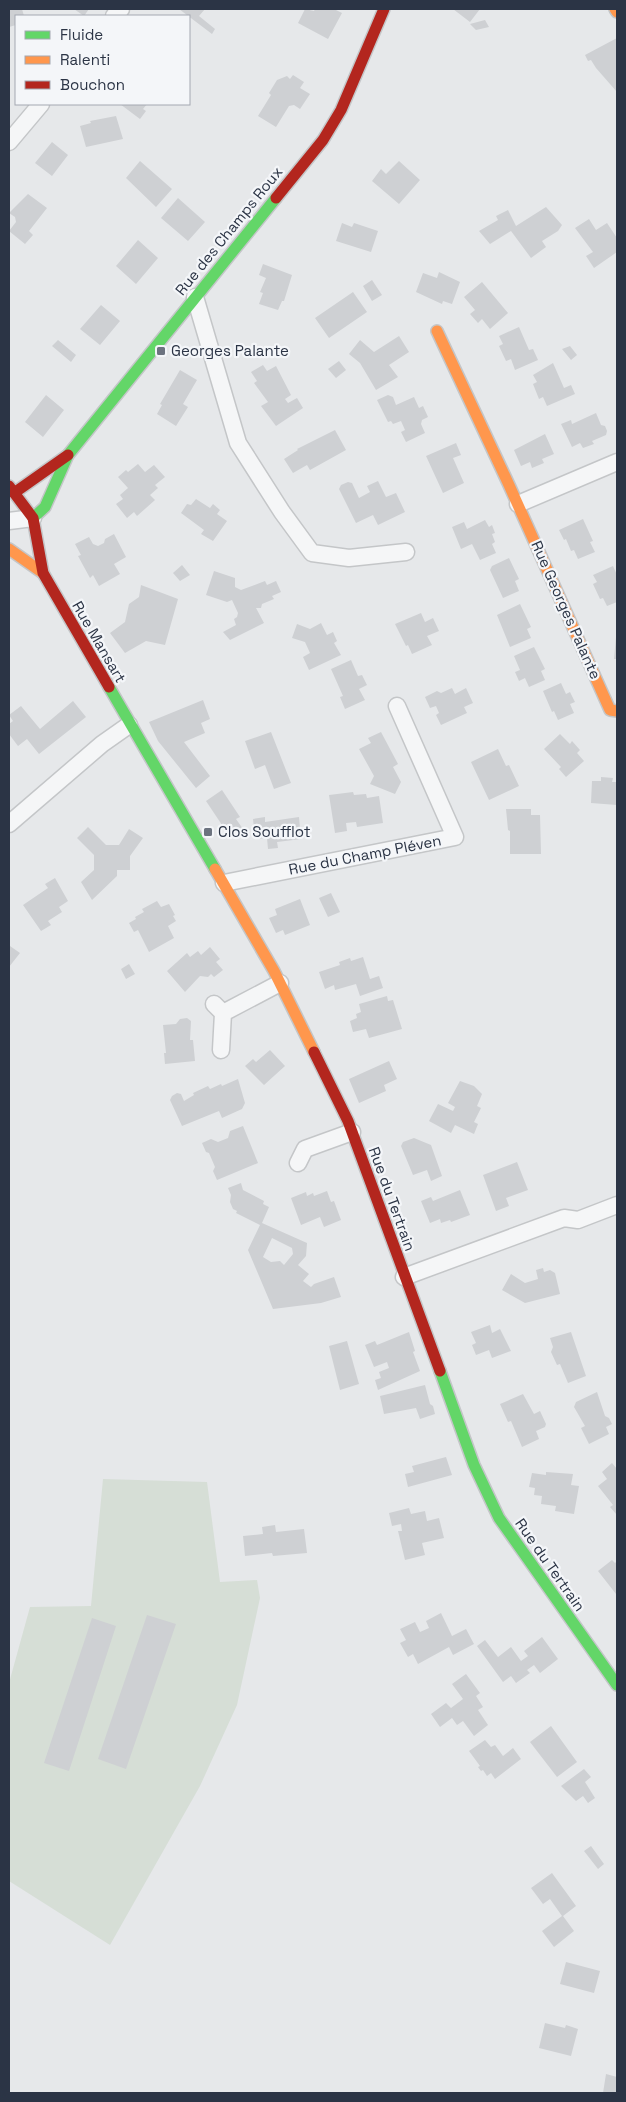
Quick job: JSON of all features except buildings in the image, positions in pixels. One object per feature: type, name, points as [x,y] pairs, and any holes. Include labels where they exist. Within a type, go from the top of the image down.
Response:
[{"type":"street","name":"Rue des Champs Roux","points":[[33,518],[45,507],[68,455],[323,140],[341,110],[384,9]]},
{"type":"street","points":[[9,142],[40,105]]},
{"type":"street","points":[[195,297],[238,443],[282,512],[312,553],[350,558],[406,552]]},
{"type":"street","name":"Rue Georges Palante","points":[[437,331],[518,504],[610,710],[617,711]]},
{"type":"street","name":"Rue des Champs Roux","points":[[11,493],[68,455]]},
{"type":"street","points":[[518,504],[617,462]]},
{"type":"street","name":"Rue Mansart","points":[[11,493],[33,518],[43,573],[129,725]]},
{"type":"street","points":[[9,521],[33,518]]},
{"type":"street","name":"Rue Mansart","points":[[9,549],[43,573]]},
{"type":"street","name":"Rue du Champ Pléven","points":[[224,883],[455,837],[397,706]]},
{"type":"street","points":[[9,824],[102,744],[129,725]]},
{"type":"street","name":"Rue du Tertrain","points":[[129,725],[224,883],[280,983],[352,1132],[474,1465],[499,1518],[617,1685]]},
{"type":"street","points":[[221,1050],[218,1009],[280,983]]},
{"type":"street","points":[[298,1153],[352,1132]]},
{"type":"street","points":[[404,1278],[564,1218],[578,1220],[617,1206]]},
{"type":"shaded area","points":[[103,1479],[207,1482],[220,1582],[257,1580],[260,1598],[237,1705],[200,1786],[110,1945],[9,1881],[9,1683],[30,1607],[91,1606]]},
{"type":"traffic: fast","points":[[33,518],[45,507],[68,455],[276,198]]},
{"type":"traffic: fast","points":[[109,687],[215,869]]},
{"type":"traffic: fast","points":[[440,1371],[474,1465],[499,1518],[617,1685]]},
{"type":"traffic: slow","points":[[437,331],[509,485],[610,710],[617,711]]},
{"type":"traffic: slow","points":[[9,549],[43,573]]},
{"type":"traffic: slow","points":[[215,869],[274,971],[314,1052]]},
{"type":"traffic: jam","points":[[276,198],[323,140],[341,110],[384,9]]},
{"type":"traffic: jam","points":[[14,493],[68,455]]},
{"type":"traffic: jam","points":[[9,486],[33,518],[43,573],[109,687]]},
{"type":"traffic: jam","points":[[314,1052],[348,1121],[440,1371]]},
{"type":"place","name":"Georges Palante","points":[[161,351]]},
{"type":"place","name":"Clos Soufflot","points":[[208,832]]}]
